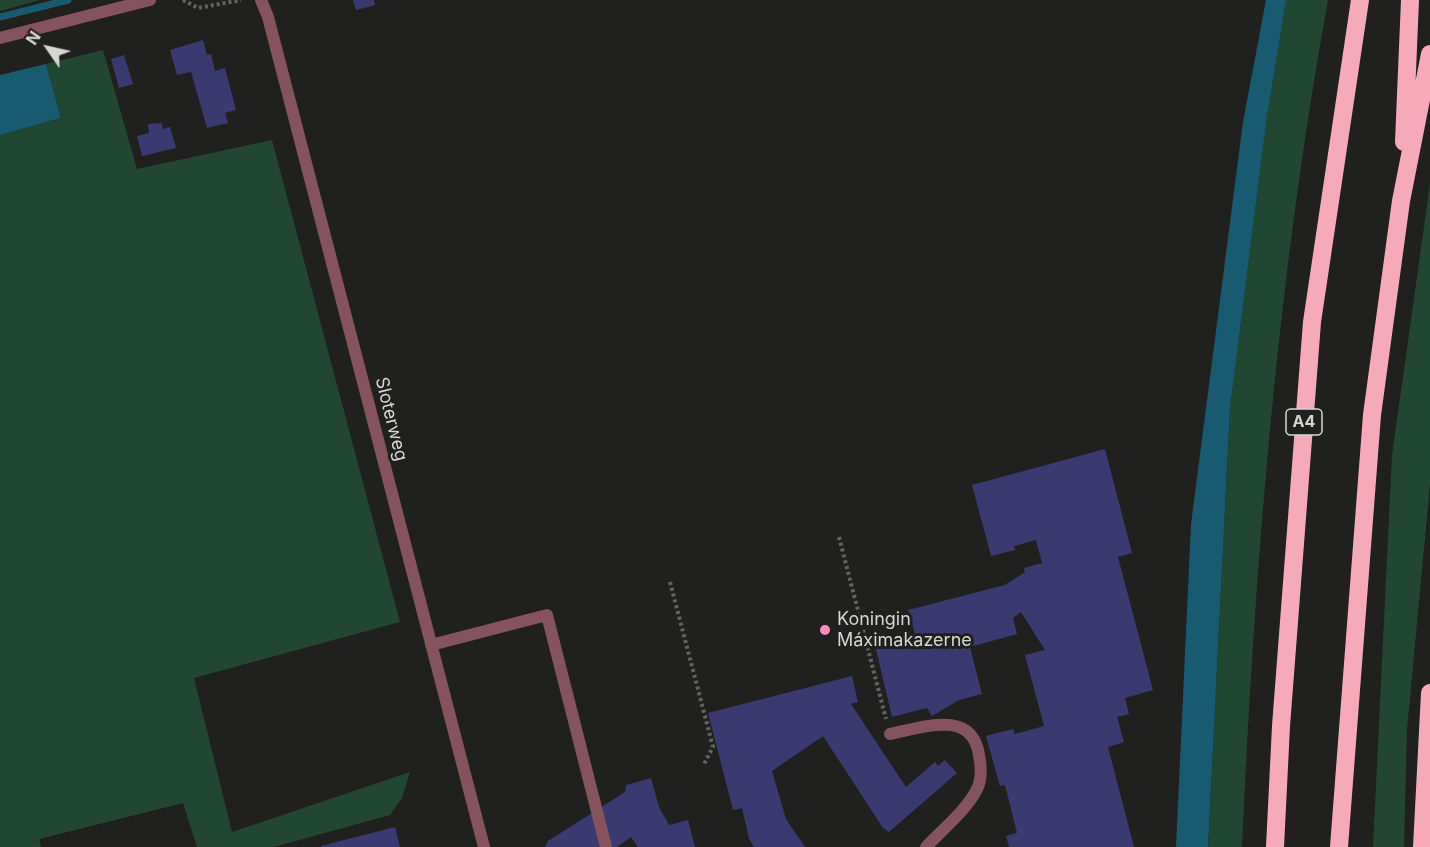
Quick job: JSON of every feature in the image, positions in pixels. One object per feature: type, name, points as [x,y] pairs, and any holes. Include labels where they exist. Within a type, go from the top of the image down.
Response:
[{"type":"highway","name":"A4","points":[[1275,847],[1281,726],[1312,322],[1360,0]]},
{"type":"highway","points":[[1401,201],[1410,0]]},
{"type":"highway","points":[[1339,847],[1372,415],[1401,201],[1430,54]]},
{"type":"highway","points":[[1422,847],[1430,693]]},
{"type":"street","points":[[0,38],[150,0]]},
{"type":"street","name":"Sloterweg","points":[[261,0],[274,40],[484,847]]},
{"type":"street","points":[[431,645],[547,615],[606,847]]},
{"type":"street","points":[[890,734],[942,723],[954,724],[964,728],[978,745],[981,771],[978,786],[970,799],[926,847]]},
{"type":"path","points":[[183,0],[198,8],[241,0]]},
{"type":"path","points":[[838,537],[890,734]]},
{"type":"path","points":[[670,582],[713,747],[703,766]]},
{"type":"green space","points":[[0,0],[40,0],[0,11]]},
{"type":"green space","points":[[1286,0],[1328,0],[1295,211],[1271,422],[1261,528],[1242,847],[1208,847],[1230,409],[1266,124]]},
{"type":"green space","points":[[103,50],[137,169],[272,140],[400,622],[194,678],[232,832],[410,772],[402,798],[390,815],[274,847],[197,847],[183,803],[39,839],[41,847],[0,847],[0,135],[61,118],[46,64]]},
{"type":"green space","points":[[1430,184],[1430,484],[1407,730],[1404,847],[1373,847],[1392,455]]},
{"type":"water","points":[[1266,0],[1286,0],[1266,124],[1230,409],[1208,847],[1176,847],[1191,524],[1243,122]]},
{"type":"water","points":[[46,64],[61,118],[0,135],[0,75]]},
{"type":"building","points":[[353,0],[374,0],[375,5],[356,10]]},
{"type":"building","points":[[203,40],[207,55],[211,54],[215,71],[225,68],[236,110],[225,113],[228,123],[207,128],[191,72],[177,75],[170,50]]},
{"type":"building","points":[[124,55],[133,84],[119,88],[111,59]]},
{"type":"building","points":[[162,123],[162,129],[170,127],[176,148],[142,156],[137,136],[149,133],[148,124]]},
{"type":"building","points":[[1105,449],[1132,553],[1118,557],[1153,690],[1125,698],[1129,714],[1117,717],[1124,742],[1108,747],[1134,847],[1009,847],[1006,836],[1017,833],[1005,785],[1000,786],[986,736],[1013,729],[1015,734],[1044,726],[1025,655],[1045,650],[1021,612],[1013,618],[1017,634],[970,647],[982,694],[959,700],[932,716],[927,708],[892,717],[875,645],[915,634],[908,610],[1005,585],[1025,572],[1024,568],[1042,563],[1036,540],[1014,546],[1015,550],[991,556],[972,485]]},
{"type":"building","points":[[852,676],[858,702],[851,704],[906,787],[935,762],[938,766],[945,760],[957,773],[889,832],[883,828],[823,736],[772,771],[786,819],[805,847],[754,847],[749,839],[742,808],[733,810],[708,713]]},
{"type":"building","points":[[651,778],[659,807],[669,825],[688,820],[695,847],[638,847],[631,837],[617,847],[545,847],[548,841],[625,792],[626,785]]},
{"type":"building","points":[[395,827],[400,847],[321,847],[321,846]]},
{"type":"waterway","points":[[0,17],[68,0]]},
{"type":"place","name":"Koningin Máximakazerne","points":[[825,630]]}]
